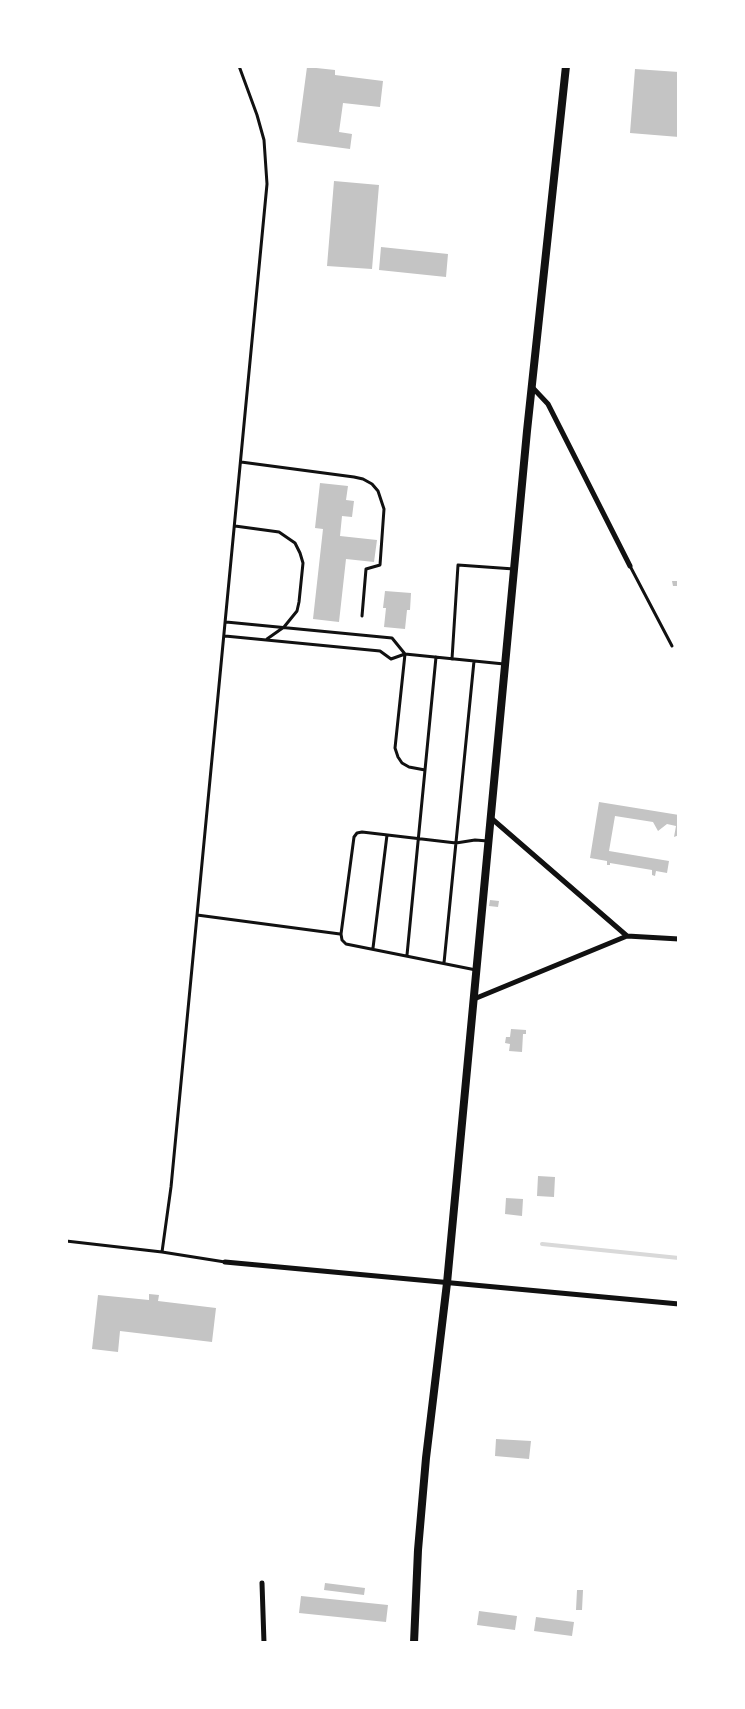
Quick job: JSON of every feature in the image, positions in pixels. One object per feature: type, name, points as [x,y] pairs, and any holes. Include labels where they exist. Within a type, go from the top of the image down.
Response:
[{"type":"street","points":[[414,1643],[416,1587],[426,1458],[446,1283],[514,569],[566,66]]},
{"type":"street","points":[[532,387],[548,404],[630,566]]},
{"type":"street","points":[[491,818],[627,936]]},
{"type":"street","points":[[474,999],[627,936],[679,939]]},
{"type":"street","points":[[224,1262],[679,1304]]},
{"type":"street","points":[[262,1583],[264,1643]]},
{"type":"lane","points":[[162,1252],[171,1187],[267,184],[264,140],[239,66]]},
{"type":"lane","points":[[241,462],[354,477],[372,484],[378,491],[384,509],[380,565],[366,569],[362,616]]},
{"type":"lane","points":[[235,526],[279,532],[294,543],[303,563],[297,611],[284,627],[266,640]]},
{"type":"lane","points":[[452,659],[458,565],[514,569]]},
{"type":"lane","points":[[630,566],[672,646]]},
{"type":"lane","points":[[226,622],[392,638],[405,654],[395,748],[402,763],[409,767],[425,770]]},
{"type":"lane","points":[[225,636],[380,650],[391,659],[405,654],[505,664]]},
{"type":"lane","points":[[407,955],[436,657]]},
{"type":"lane","points":[[444,963],[474,661]]},
{"type":"lane","points":[[476,970],[346,944],[340,934],[354,837],[357,833],[456,843],[475,840],[488,841]]},
{"type":"lane","points":[[373,948],[387,835]]},
{"type":"lane","points":[[197,915],[340,934]]},
{"type":"lane","points":[[66,1241],[162,1252],[224,1262]]},
{"type":"building","points":[[307,67],[335,70],[335,75],[383,81],[380,107],[343,103],[339,132],[352,134],[350,149],[297,142]]},
{"type":"building","points":[[635,69],[679,72],[679,137],[630,133]]},
{"type":"building","points":[[334,181],[379,185],[372,269],[327,266]]},
{"type":"building","points":[[381,247],[448,254],[446,277],[379,270]]},
{"type":"building","points":[[320,483],[348,486],[346,500],[354,501],[352,517],[342,516],[340,536],[377,540],[374,562],[346,559],[339,622],[313,619],[323,529],[315,528]]},
{"type":"building","points":[[672,581],[679,581],[679,586],[673,586]]},
{"type":"building","points":[[385,591],[411,593],[410,610],[407,610],[405,629],[384,627],[386,608],[383,608]]},
{"type":"building","points":[[599,802],[679,815],[679,835],[674,837],[676,826],[667,824],[658,831],[653,822],[615,816],[609,851],[669,861],[667,873],[656,871],[655,876],[652,875],[652,870],[610,863],[610,865],[607,865],[607,861],[590,858]]},
{"type":"building","points":[[490,900],[499,901],[498,907],[489,906]]},
{"type":"building","points":[[511,1029],[526,1030],[526,1034],[523,1034],[522,1052],[509,1051],[510,1044],[505,1043],[506,1037],[510,1037]]},
{"type":"building","points":[[538,1176],[555,1177],[554,1197],[537,1196]]},
{"type":"building","points":[[506,1198],[523,1199],[522,1216],[505,1214]]},
{"type":"building","points":[[149,1294],[159,1295],[158,1301],[216,1308],[212,1342],[120,1331],[118,1352],[92,1349],[98,1295],[149,1300]]},
{"type":"building","points":[[496,1439],[531,1441],[529,1459],[495,1456]]},
{"type":"building","points":[[325,1583],[365,1588],[364,1595],[324,1590]]},
{"type":"building","points":[[577,1590],[583,1590],[582,1610],[576,1610]]},
{"type":"building","points":[[301,1596],[388,1605],[386,1622],[299,1613]]},
{"type":"building","points":[[479,1611],[517,1616],[515,1630],[477,1625]]},
{"type":"building","points":[[536,1617],[574,1622],[572,1636],[534,1631]]},
{"type":"waterway","points":[[542,1244],[679,1258]]}]
